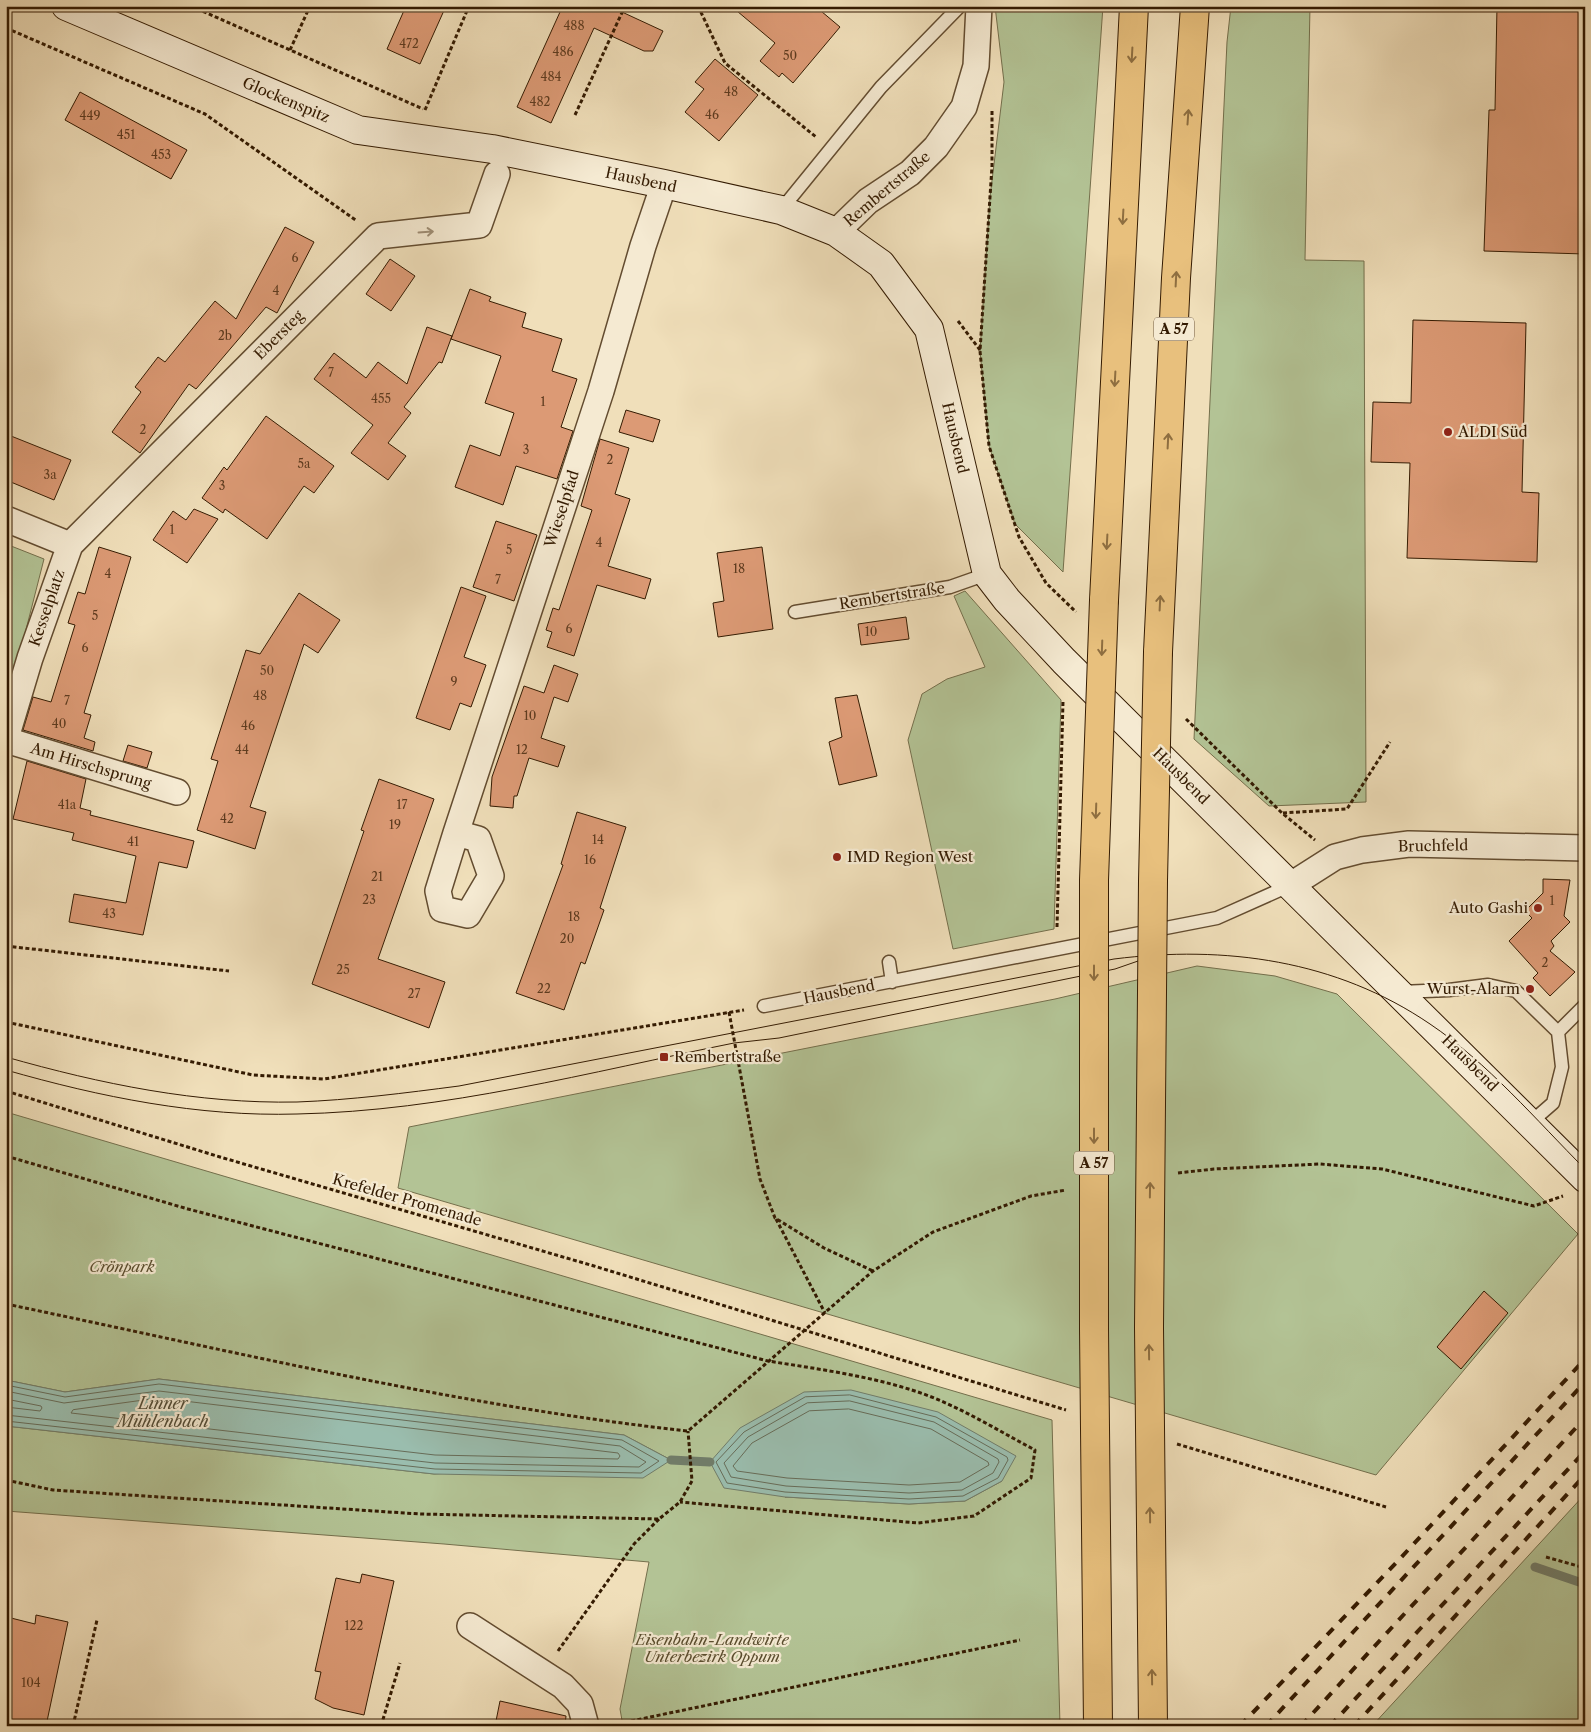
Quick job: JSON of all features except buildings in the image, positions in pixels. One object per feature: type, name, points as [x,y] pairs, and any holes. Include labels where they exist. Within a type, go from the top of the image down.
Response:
[{"type":"highway","name":"A 57","points":[[1098,1726],[1094,1329],[1094,880],[1104,600],[1134,6]]},
{"type":"highway","name":"A 57","points":[[1153,1726],[1149,1317],[1153,881],[1158,652],[1176,278],[1196,6]]},
{"type":"main road","name":"Glockenspitz","points":[[66,6],[358,130],[518,154]]},
{"type":"main road","name":"Hausbend","points":[[518,154],[781,210],[836,232],[881,264],[929,329],[987,574],[1007,600],[1064,661],[1530,1122],[1577,1186]]},
{"type":"street","name":"Rembertstraße","points":[[836,232],[868,201],[910,173],[936,147],[964,108],[976,66],[979,6]]},
{"type":"street","points":[[378,236],[479,225],[497,174]]},
{"type":"street","name":"Wieselpfad","points":[[456,833],[601,390],[642,246],[664,184]]},
{"type":"street","name":"Ebersteg","points":[[70,545],[378,236]]},
{"type":"street","points":[[6,519],[70,545]]},
{"type":"street","name":"Kesselplatz","points":[[6,739],[30,658],[70,545]]},
{"type":"street","name":"Am Hirschsprung","points":[[6,739],[177,792]]},
{"type":"street","name":"Bruchfeld","points":[[1291,885],[1335,857],[1399,846],[1585,848]]},
{"type":"street","points":[[470,1626],[562,1686],[580,1704],[586,1726]]},
{"type":"lane","points":[[781,210],[880,87],[960,6]]},
{"type":"lane","name":"Rembertstraße","points":[[795,612],[950,587],[987,574]]},
{"type":"lane","name":"Hausbend","points":[[764,1006],[1217,918],[1291,885]]},
{"type":"lane","points":[[888,962],[892,982]]},
{"type":"lane","points":[[1400,992],[1449,990],[1488,984],[1516,991],[1558,1032],[1562,1067],[1553,1102],[1530,1122]]},
{"type":"lane","points":[[1558,1032],[1585,1005]]},
{"type":"path","points":[[191,6],[433,114]]},
{"type":"path","points":[[290,50],[310,6]]},
{"type":"path","points":[[425,110],[469,6]]},
{"type":"path","points":[[576,115],[625,6]]},
{"type":"path","points":[[698,6],[726,62],[830,148]]},
{"type":"path","points":[[6,28],[204,114],[378,236]]},
{"type":"path","points":[[980,350],[992,166],[992,108]]},
{"type":"path","points":[[1057,950],[1064,661]]},
{"type":"path","points":[[1282,813],[1347,809],[1390,742]]},
{"type":"path","points":[[6,946],[229,972]]},
{"type":"path","points":[[6,1022],[253,1075],[324,1080],[729,1012],[760,1179],[775,1218],[825,1313]]},
{"type":"path","name":"Krefelder Promenade","points":[[6,1091],[220,1157],[594,1266],[802,1330]]},
{"type":"path","points":[[6,1156],[188,1208],[768,1361],[845,1373],[918,1392],[964,1412],[1035,1450],[1031,1478],[1016,1490],[974,1516],[918,1523],[680,1502]]},
{"type":"path","points":[[1168,1174],[1214,1169],[1320,1164],[1382,1169],[1534,1206],[1577,1186]]},
{"type":"path","points":[[6,1304],[451,1397],[608,1422],[688,1430],[802,1330],[825,1313],[873,1271],[933,1232],[1031,1196],[1067,1190]]},
{"type":"path","points":[[775,1218],[824,1248],[873,1271]]},
{"type":"path","points":[[542,1672],[634,1544],[659,1519],[680,1502],[692,1481],[688,1430]]},
{"type":"path","points":[[6,1480],[52,1490],[420,1514],[659,1519]]},
{"type":"path","points":[[1546,1557],[1585,1568]]},
{"type":"path","points":[[73,1726],[98,1620]]},
{"type":"path","points":[[610,1726],[1020,1640]]},
{"type":"path","points":[[381,1726],[400,1663]]},
{"type":"green space","points":[[995,6],[1103,6],[1063,572],[1015,524],[989,446],[980,351],[990,197],[1004,82]]},
{"type":"green space","points":[[1231,6],[1310,6],[1305,260],[1364,261],[1366,802],[1269,806],[1194,739],[1227,42]]},
{"type":"green space","points":[[6,544],[44,559],[6,700]]},
{"type":"green space","points":[[965,591],[1061,700],[1054,929],[953,949],[908,740],[922,694],[947,679],[985,667],[954,596]]},
{"type":"green space","points":[[1197,966],[1275,976],[1337,994],[1578,1234],[1376,1475],[398,1188],[409,1127],[1055,999]]},
{"type":"green space","name":"Crönpark","points":[[6,1112],[1052,1420],[1060,1726],[623,1726],[620,1709],[649,1562],[444,1544],[6,1511],[6,1426],[434,1474],[671,1460],[624,1435],[159,1379],[65,1392],[6,1380]],"holes":[[[1002,1481],[965,1501],[909,1504],[785,1497]]]},
{"type":"green space","points":[[1585,1494],[1585,1726],[1372,1726]]},
{"type":"water","name":"Linner Mühlenbach","points":[[159,1379],[624,1435],[671,1460],[643,1478],[434,1474],[6,1426],[6,1380],[65,1392]]},
{"type":"water","points":[[851,1390],[938,1412],[1016,1456],[1002,1481],[965,1501],[909,1504],[785,1497],[724,1488],[710,1462],[740,1428],[804,1392]]},
{"type":"waterway","name":"Linner Mühlenbach","points":[[671,1460],[710,1462]]},
{"type":"waterway","points":[[1535,1567],[1585,1584]]},
{"type":"tram line","points":[[6,1057],[114,1084],[186,1096],[260,1102],[338,1100],[459,1086],[1114,959],[1197,954],[1278,962],[1318,972],[1357,985],[1394,1002],[1430,1024],[1472,1056],[1585,1169]]},
{"type":"tram line","points":[[6,1070],[114,1097],[187,1109],[260,1114],[297,1114],[407,1106],[517,1088],[734,1043],[779,1038],[1115,969],[1141,960]]},
{"type":"railway","points":[[1240,1726],[1396,1563],[1585,1359]]},
{"type":"railway","points":[[1266,1726],[1585,1382]]},
{"type":"railway","points":[[1301,1726],[1585,1418]]},
{"type":"railway","points":[[1330,1726],[1585,1451]]},
{"type":"railway","points":[[1354,1726],[1585,1475]]},
{"type":"place","name":"ALDI Süd","points":[[1448,432]]},
{"type":"place","name":"IMD Region West","points":[[837,857]]},
{"type":"place","name":"Auto Gashi","points":[[1538,908]]},
{"type":"place","name":"Wurst-Alarm","points":[[1530,989]]},
{"type":"place","name":"Rembertstraße","points":[[664,1057]]},
{"type":"park label","name":"Eisenbahn-Landwirte Unterbezirk Oppum","points":[[712,1648]]}]
